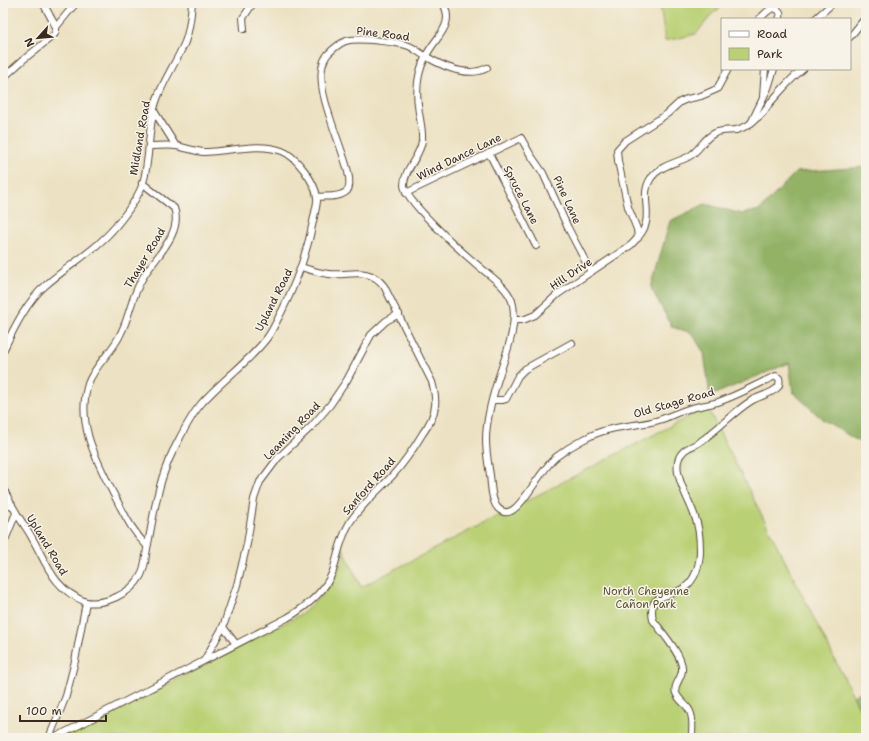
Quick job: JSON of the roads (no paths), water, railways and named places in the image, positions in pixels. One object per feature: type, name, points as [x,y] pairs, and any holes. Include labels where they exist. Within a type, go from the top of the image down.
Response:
[{"type":"street","points":[[43,3],[56,27]]},
{"type":"street","points":[[3,78],[23,60],[51,39],[56,31],[56,27],[76,3]]},
{"type":"street","name":"Midland Road","points":[[3,351],[24,312],[37,294],[80,259],[115,227],[128,210],[142,183],[154,112],[160,91],[185,41],[189,28],[192,3]]},
{"type":"street","points":[[244,29],[243,18],[253,3]]},
{"type":"street","points":[[406,193],[404,185],[405,179],[418,155],[422,140],[417,104],[418,81],[425,56],[448,21],[447,10],[443,3]]},
{"type":"street","points":[[816,18],[833,3]]},
{"type":"street","points":[[762,18],[774,8],[780,11],[781,15],[780,18]]},
{"type":"street","points":[[851,36],[866,17]]},
{"type":"street","name":"Pine Road","points":[[317,197],[340,195],[347,191],[349,183],[349,174],[323,92],[322,69],[324,61],[328,55],[346,41],[358,40],[408,46],[446,67],[457,70],[474,72],[487,68]]},
{"type":"street","points":[[638,238],[637,229],[628,207],[617,150],[625,141],[667,114],[680,102],[701,96],[716,89],[727,70]]},
{"type":"street","points":[[763,97],[765,70]]},
{"type":"street","points":[[751,123],[768,88],[774,70]]},
{"type":"street","points":[[638,238],[645,227],[647,218],[645,196],[647,187],[651,178],[656,172],[670,163],[698,151],[705,141],[716,132],[738,129],[751,123],[758,118],[789,82],[802,70]]},
{"type":"street","points":[[154,112],[176,146]]},
{"type":"street","name":"Wind Dance Lane","points":[[406,193],[521,138]]},
{"type":"street","name":"Pine Lane","points":[[521,138],[543,173],[568,228],[591,272]]},
{"type":"street","points":[[149,146],[176,146],[191,151],[203,152],[254,148],[281,151],[289,154],[300,165],[312,185],[317,197]]},
{"type":"street","name":"Spruce Lane","points":[[489,153],[536,246]]},
{"type":"street","name":"Thayer Road","points":[[142,183],[174,208],[176,214],[176,227],[160,254],[144,275],[134,293],[118,341],[96,367],[92,375],[86,392],[84,415],[90,443],[99,465],[136,534],[147,546]]},
{"type":"street","name":"Old Stage Road","points":[[406,193],[450,241],[503,288],[511,300],[514,311],[514,320],[487,425],[487,453],[494,502],[500,510],[504,512],[510,512],[514,508],[526,495],[553,459],[600,432],[611,428],[650,422],[687,409],[717,402],[776,376],[780,378],[780,382],[775,390],[751,400],[701,442],[682,452],[677,463],[680,478],[693,509],[698,528],[700,548],[698,565],[690,584],[656,600],[653,605],[652,614],[653,620],[680,659],[682,665],[682,670],[675,689],[677,696],[690,711],[692,716],[692,738]]},
{"type":"street","name":"Upland Road","points":[[3,488],[16,513],[28,530],[52,576],[67,591],[77,598],[93,603],[110,599],[125,592],[133,586],[139,579],[146,564],[147,546],[160,480],[178,440],[201,404],[242,365],[266,339],[273,328],[292,290],[301,267],[310,239],[317,197]]},
{"type":"street","name":"Hill Drive","points":[[514,320],[523,320],[535,315],[558,294],[626,248],[638,238]]},
{"type":"street","name":"Sanford Road","points":[[54,738],[301,610],[315,598],[326,583],[332,572],[342,539],[360,508],[402,464],[430,422],[435,406],[432,382],[384,286],[376,277],[369,274],[328,274],[301,267]]},
{"type":"street","name":"Leaming Road","points":[[205,659],[223,627],[237,585],[247,544],[256,494],[260,482],[278,458],[311,427],[335,399],[371,335],[386,322],[399,314]]},
{"type":"street","points":[[493,400],[506,399],[521,372],[572,343]]},
{"type":"street","points":[[3,505],[12,505]]},
{"type":"street","points":[[3,545],[16,513]]},
{"type":"street","points":[[49,738],[66,696],[86,602]]},
{"type":"street","points":[[223,627],[236,644]]},
{"type":"park label","name":"North Cheyenne Cañon Park","points":[[646,597]]}]
